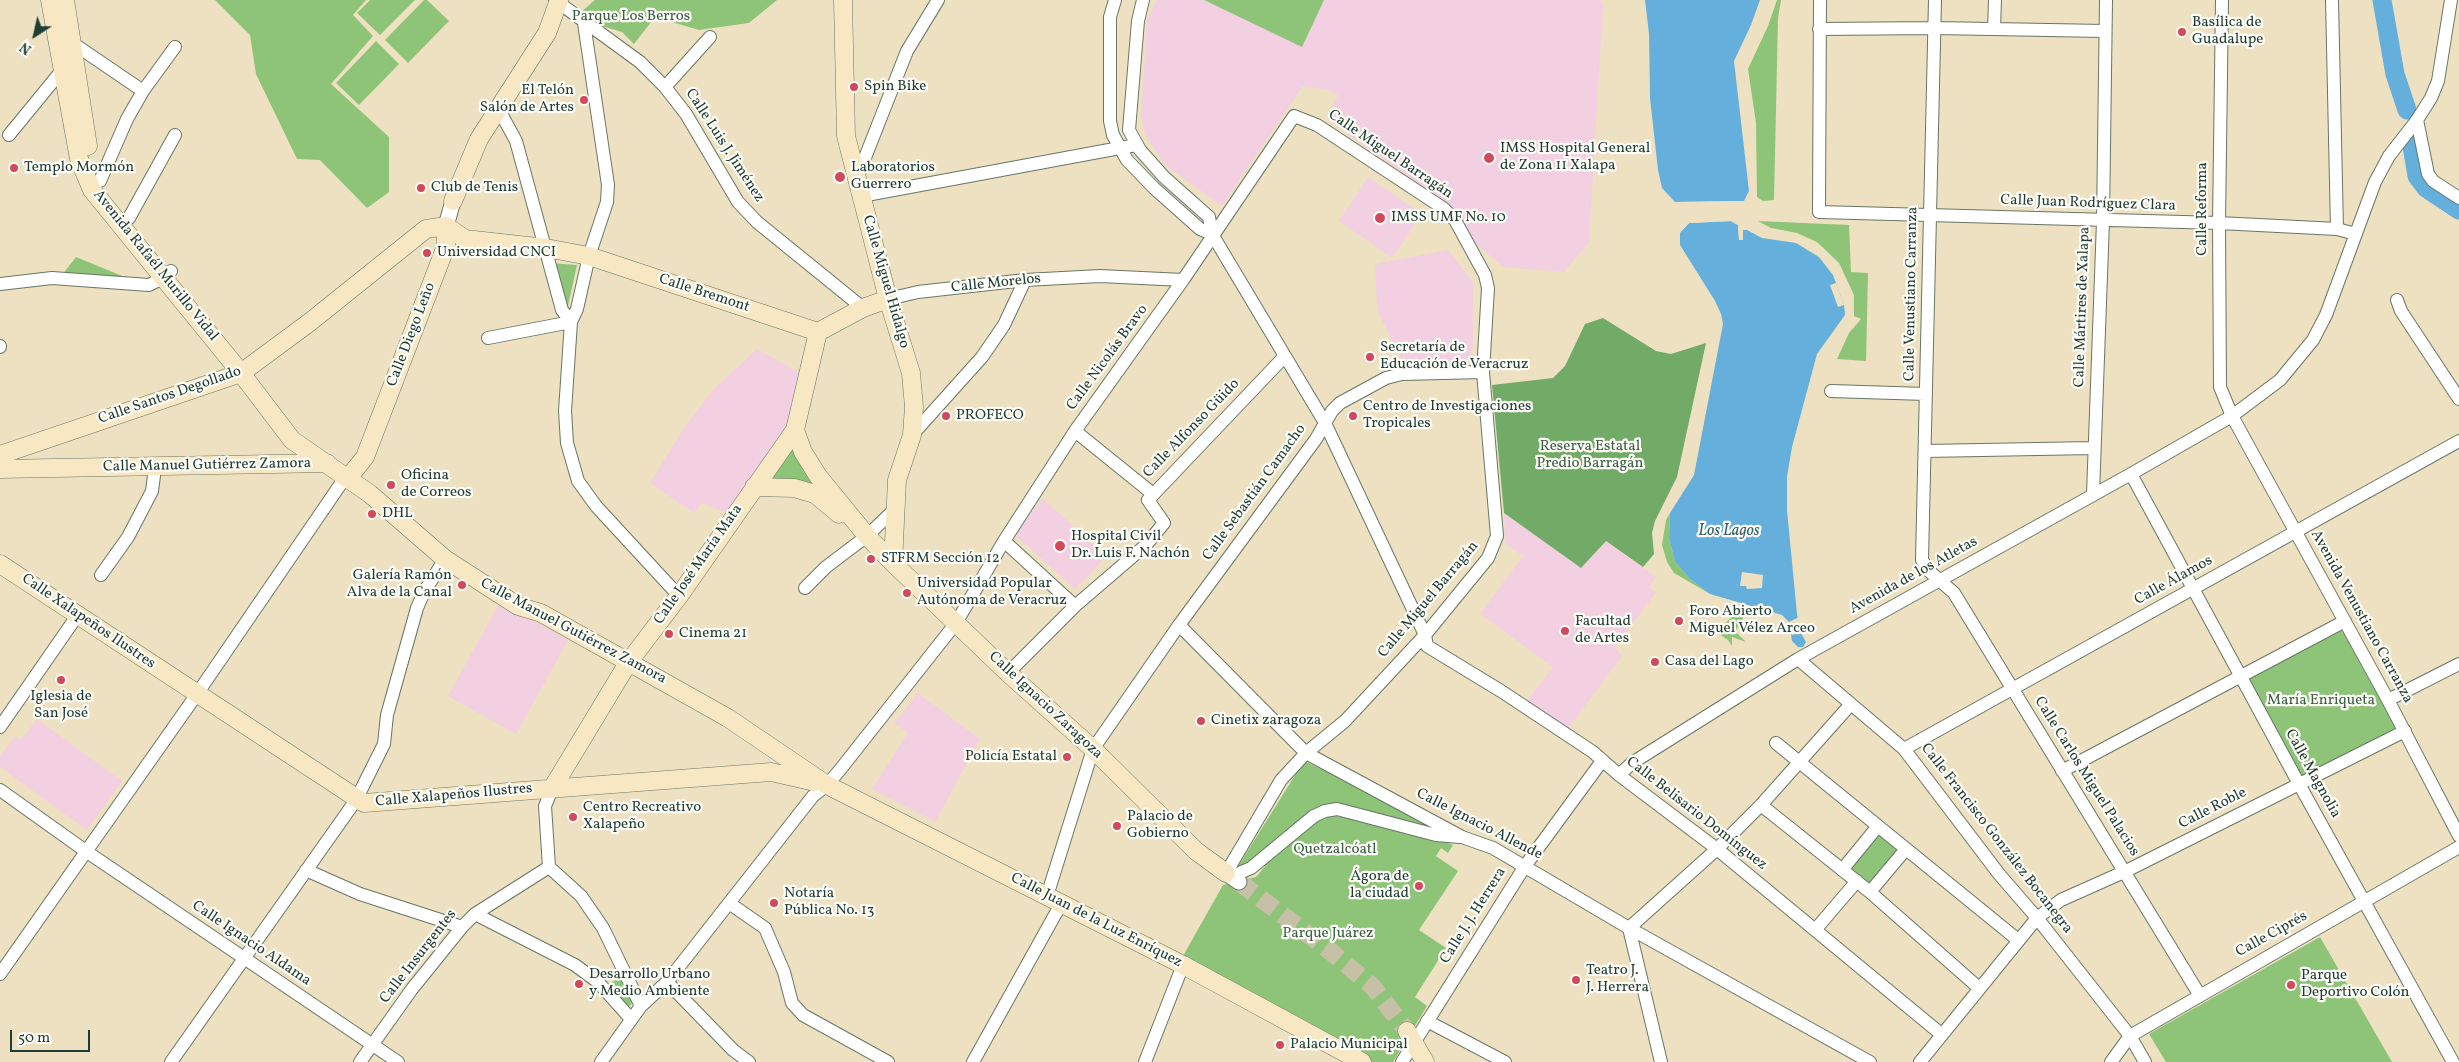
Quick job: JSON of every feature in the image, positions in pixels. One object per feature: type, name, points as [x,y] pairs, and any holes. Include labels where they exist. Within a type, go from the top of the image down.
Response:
[{"type":"main road","name":"Avenida Rafaél Murillo Vidal","points":[[50,0],[84,174],[92,190],[167,275],[302,435],[303,446],[327,463]]},
{"type":"main road","name":"Avenida Rafaél Murillo Vidal","points":[[65,0],[74,44],[90,154],[100,181],[129,218],[167,275]]},
{"type":"main road","name":"Calle Miguel Hidalgo","points":[[843,0],[846,136],[888,299],[911,373],[914,407],[912,435],[897,480],[893,563]]},
{"type":"main road","name":"Calle Diego Leño","points":[[453,202],[479,139],[547,33],[557,1]]},
{"type":"main road","name":"Calle Diego Leño","points":[[348,477],[365,457],[446,246],[446,226]]},
{"type":"main road","name":"Calle Bremont","points":[[446,226],[464,239],[546,248],[589,256],[818,332]]},
{"type":"main road","name":"Calle Santos Degollado","points":[[0,455],[246,370],[310,322],[426,228],[446,226]]},
{"type":"main road","name":"Calle Morelos","points":[[818,332],[863,308],[888,299]]},
{"type":"main road","name":"Calle José María Mata","points":[[553,787],[628,663],[679,596],[795,430],[818,332]]},
{"type":"main road","name":"Calle Ignacio Zaragoza","points":[[795,430],[804,452],[818,476],[867,536],[893,563],[1008,673],[1093,749],[1196,851],[1234,877]]},
{"type":"main road","name":"Calle Manuel Gutiérrez Zamora","points":[[0,469],[155,468],[327,463],[348,477],[445,560],[518,606],[541,613],[728,718],[827,785]]},
{"type":"main road","name":"Calle Ignacio Zaragoza","points":[[754,487],[794,488],[815,494],[867,536]]},
{"type":"main road","name":"Calle Xalapeños Ilustres","points":[[0,564],[356,800],[373,804],[553,787],[771,772],[827,785]]},
{"type":"main road","name":"Calle Juan de la Luz Enríquez","points":[[827,785],[1183,965],[1362,1062]]},
{"type":"main road","points":[[1411,1037],[1425,1062]]},
{"type":"street","points":[[856,178],[908,51],[938,0]]},
{"type":"street","points":[[1115,0],[1110,17],[1110,121],[1119,149],[1154,188],[1200,228],[1212,234]]},
{"type":"street","points":[[861,196],[1136,145],[1129,130],[1138,21],[1143,0]]},
{"type":"street","points":[[1820,0],[1819,29],[1935,28],[2105,31]]},
{"type":"street","name":"Calle Venustiano Carranza","points":[[1935,0],[1922,560],[1928,571],[1941,581]]},
{"type":"street","points":[[1994,29],[1995,0]]},
{"type":"street","name":"Calle Mártires de Xalapa","points":[[2093,494],[2103,222],[2106,0]]},
{"type":"street","name":"Calle Reforma","points":[[2222,0],[2218,375],[2220,387],[2232,416]]},
{"type":"street","points":[[2332,0],[2337,229]]},
{"type":"street","name":"Avenida de los Atletas","points":[[1619,775],[1632,763],[1798,659],[1941,581],[2232,416],[2280,380],[2313,340],[2326,314],[2375,182],[2389,156],[2417,120],[2438,81],[2451,0]]},
{"type":"street","name":"Calle Luis J. Jiménez","points":[[557,1],[584,23],[640,62],[666,87],[686,114],[738,202],[757,222],[863,308]]},
{"type":"street","points":[[584,23],[608,185],[607,202],[589,256],[577,309],[571,322],[565,412],[567,443],[578,480],[596,506],[679,596]]},
{"type":"street","name":"Calle Juan Rodríguez Clara","points":[[1819,29],[1820,212],[2103,222],[2219,223],[2337,229],[2354,240],[2363,252]]},
{"type":"street","points":[[666,87],[710,37]]},
{"type":"street","points":[[74,44],[143,91]]},
{"type":"street","points":[[100,181],[127,119],[143,91],[175,47]]},
{"type":"street","points":[[9,135],[63,69]]},
{"type":"street","points":[[498,108],[516,141],[562,310],[571,322]]},
{"type":"street","name":"Calle Nicolás Bravo","points":[[602,1062],[641,1006],[668,982],[813,796],[827,785],[956,623],[1004,541],[1075,431],[1183,280],[1212,234],[1294,116]]},
{"type":"street","name":"Calle Miguel Barragán","points":[[1234,877],[1281,780],[1306,754],[1345,721],[1425,635],[1488,558],[1497,536],[1483,372],[1488,288],[1485,274],[1455,220],[1443,208],[1317,125],[1294,116]]},
{"type":"street","points":[[2417,120],[2428,174],[2433,181],[2459,198]]},
{"type":"street","points":[[129,218],[175,135]]},
{"type":"street","name":"Calle Belisario Domínguez","points":[[1136,145],[1164,176],[1209,217],[1212,234],[1325,423],[1425,635],[1427,646],[1568,734],[1593,752],[1619,775],[1716,849],[1941,1034]]},
{"type":"street","name":"Calle Diego Leño","points":[[446,226],[453,202]]},
{"type":"street","points":[[0,284],[52,278],[148,285],[167,275]]},
{"type":"street","name":"Calle Morelos","points":[[888,299],[918,292],[1024,280],[1100,276],[1183,280]]},
{"type":"street","points":[[912,435],[982,357],[1004,325],[1024,280]]},
{"type":"street","points":[[2397,300],[2401,311],[2459,399]]},
{"type":"street","points":[[488,338],[571,322]]},
{"type":"street","name":"Calle Alfonso Güido","points":[[1008,673],[1075,606],[1146,545],[1164,524],[1148,500],[1284,357]]},
{"type":"street","name":"Calle Sebastián Camacho","points":[[973,1062],[1054,900],[1093,749],[1179,625],[1316,439],[1325,423],[1340,403],[1386,378],[1402,374],[1483,372]]},
{"type":"street","points":[[1831,391],[1926,394]]},
{"type":"street","name":"Avenida Venustiano Carranza","points":[[2232,416],[2405,731],[2459,836]]},
{"type":"street","points":[[1075,431],[1153,494]]},
{"type":"street","name":"Calle Álamos","points":[[1904,749],[2010,688],[2193,590],[2459,440]]},
{"type":"street","points":[[1925,451],[2094,448]]},
{"type":"street","points":[[101,575],[128,537],[152,491],[155,468]]},
{"type":"street","name":"Calle Magnolia","points":[[2131,474],[2298,784],[2453,1062]]},
{"type":"street","points":[[0,974],[197,694],[340,485],[348,477]]},
{"type":"street","points":[[805,588],[826,566],[867,536],[895,509]]},
{"type":"street","points":[[1004,541],[1075,606]]},
{"type":"street","points":[[171,1062],[356,800],[384,744],[387,715],[417,608],[424,592],[445,560]]},
{"type":"street","name":"Calle Carlos Miguel Palacios","points":[[1941,581],[1954,593],[2010,688],[2126,872],[2199,994]]},
{"type":"street","points":[[0,727],[77,616]]},
{"type":"street","points":[[2062,771],[2345,621]]},
{"type":"street","name":"Calle Ignacio Allende","points":[[1179,625],[1306,754],[1462,837],[1493,848],[1629,928],[1870,1062]]},
{"type":"street","name":"Calle Francisco González Bocanegra","points":[[1798,659],[1904,749],[1999,874],[2037,918],[2130,1036],[2145,1062]]},
{"type":"street","points":[[2388,700],[2459,664]]},
{"type":"street","points":[[1661,1062],[1629,928],[1762,805],[1851,704]]},
{"type":"street","name":"Calle Roble","points":[[1920,1062],[2037,918],[2061,900],[2126,872],[2405,731]]},
{"type":"street","points":[[1776,743],[2018,940]]},
{"type":"street","name":"Calle J. J. Herrera","points":[[1402,1062],[1411,1037],[1428,1021],[1525,866],[1602,761]]},
{"type":"street","points":[[553,787],[545,806],[549,867],[581,896],[603,928],[641,1006]]},
{"type":"street","name":"Calle Ignacio Aldama","points":[[0,790],[86,852],[374,1044],[398,1062]]},
{"type":"street","points":[[1762,805],[1870,892],[1979,988]]},
{"type":"street","points":[[1234,877],[1252,868],[1314,816],[1325,811],[1337,810],[1436,835],[1462,837]]},
{"type":"street","points":[[1842,870],[1878,826]]},
{"type":"street","name":"Calle Ciprés","points":[[2111,1062],[2130,1036],[2199,994],[2459,847]]},
{"type":"street","points":[[1870,892],[1906,849]]},
{"type":"street","name":"Calle Insurgentes","points":[[360,1062],[412,989],[462,927],[475,914],[549,867]]},
{"type":"street","points":[[306,870],[360,894],[462,927]]},
{"type":"street","points":[[1815,930],[1857,882]]},
{"type":"street","points":[[729,903],[765,928],[784,972],[792,1003],[803,1015],[888,1062]]},
{"type":"street","points":[[475,914],[575,965],[598,982],[631,1019]]},
{"type":"street","points":[[1145,1062],[1183,965]]},
{"type":"street","points":[[668,982],[733,1050],[750,1062]]},
{"type":"street","points":[[1428,1021],[1505,1062]]},
{"type":"shaded area","name":"IMSS Hospital General de Zona 11 Xalapa","points":[[1157,0],[1601,0],[1603,6],[1589,242],[1564,272],[1504,267],[1461,232],[1439,198],[1327,119],[1338,95],[1328,90],[1303,86],[1222,206],[1165,165],[1145,135],[1141,115],[1147,20]]},
{"type":"shaded area","name":"IMSS UMF No. 10","points":[[1368,177],[1422,214],[1392,258],[1339,221]]},
{"type":"shaded area","points":[[1448,250],[1473,282],[1473,347],[1469,358],[1460,365],[1405,367],[1377,309],[1375,264]]},
{"type":"shaded area","points":[[757,349],[804,375],[789,422],[727,513],[702,503],[694,513],[650,483],[686,425],[714,389]]},
{"type":"shaded area","name":"Hospital Civil Dr. Luis F. Nachón","points":[[1043,498],[1106,557],[1075,589],[1015,535]]},
{"type":"shaded area","name":"Facultad de Artes","points":[[1504,513],[1581,568],[1606,541],[1656,577],[1649,587],[1656,592],[1615,648],[1622,656],[1566,731],[1524,705],[1553,667],[1480,614],[1523,556],[1505,543]]},
{"type":"shaded area","points":[[500,602],[568,640],[516,734],[448,696]]},
{"type":"shaded area","points":[[918,693],[980,739],[935,822],[872,789],[908,733],[894,723]]},
{"type":"shaded area","points":[[37,719],[122,781],[87,830],[0,767],[0,756],[15,736],[21,740]]},
{"type":"green space","points":[[215,0],[366,0],[353,15],[373,36],[331,84],[389,137],[389,192],[367,208],[320,160],[297,159],[256,74],[250,35]]},
{"type":"green space","points":[[370,0],[415,0],[380,35],[357,13]]},
{"type":"green space","points":[[424,0],[427,0],[449,21],[408,63],[385,40]]},
{"type":"green space","name":"Parque Los Berros","points":[[595,0],[777,0],[749,23],[699,30],[655,17],[634,44],[622,32],[592,23],[580,13]]},
{"type":"green space","points":[[1204,0],[1324,0],[1302,47]]},
{"type":"green space","points":[[1777,0],[1781,0],[1778,18],[1774,200],[1763,201],[1757,197],[1756,123],[1748,69],[1768,26]]},
{"type":"green space","points":[[376,41],[399,64],[359,105],[336,83]]},
{"type":"green space","points":[[1758,221],[1849,225],[1851,272],[1868,273],[1866,361],[1837,359],[1849,333],[1861,319],[1854,316],[1854,295],[1839,263],[1817,242],[1797,233],[1771,228]]},
{"type":"green space","points":[[76,257],[132,280],[62,275]]},
{"type":"green space","points":[[551,263],[577,265],[566,315]]},
{"type":"green space","name":"Reserva Estatal Predio Barragán","points":[[1603,318],[1656,351],[1671,354],[1706,343],[1677,477],[1655,521],[1652,533],[1654,554],[1643,567],[1606,541],[1581,568],[1504,513],[1492,385],[1553,378],[1565,366],[1585,324]]},
{"type":"green space","points":[[795,444],[821,489],[794,479],[766,480]]},
{"type":"green space","points":[[1670,513],[1669,538],[1675,562],[1691,580],[1710,594],[1674,573],[1667,562],[1662,545],[1666,520]]},
{"type":"green space","points":[[1736,613],[1743,617],[1742,624],[1751,633],[1737,627],[1736,632],[1746,642],[1732,637],[1732,646],[1728,640],[1716,632]]},
{"type":"green space","name":"María Enriqueta","points":[[2345,621],[2405,731],[2299,784],[2240,676]]},
{"type":"green space","points":[[1304,761],[1453,834],[1330,809],[1255,863],[1237,868]]},
{"type":"green space","name":"Parque Juárez","points":[[1344,813],[1431,836],[1453,845],[1448,853],[1441,848],[1436,856],[1458,871],[1419,930],[1446,948],[1415,997],[1427,1006],[1393,1062],[1367,1062],[1183,956],[1223,885],[1256,877],[1271,859],[1320,817]]},
{"type":"green space","points":[[1879,828],[1904,849],[1870,890],[1845,870]]},
{"type":"green space","name":"Parque Deportivo Colón","points":[[2320,937],[2392,1062],[2166,1062],[2149,1034]]},
{"type":"green space","points":[[621,976],[633,1002],[626,1010],[607,986]]},
{"type":"water","points":[[1645,0],[1760,0],[1751,25],[1734,61],[1749,191],[1744,201],[1675,202],[1662,188],[1658,170],[1650,98],[1649,34]]},
{"type":"water","name":"Los Lagos","points":[[1731,221],[1738,225],[1739,240],[1743,230],[1747,230],[1762,238],[1796,243],[1819,257],[1833,275],[1844,305],[1845,315],[1817,354],[1792,447],[1787,477],[1787,510],[1797,614],[1801,633],[1806,642],[1803,647],[1798,647],[1792,641],[1789,622],[1782,615],[1710,594],[1691,580],[1675,562],[1669,538],[1670,513],[1694,475],[1723,324],[1715,301],[1680,245],[1680,233],[1689,223]]},
{"type":"pier","points":[[1744,201],[1744,204],[1676,204],[1675,202]]},
{"type":"pier","points":[[1731,219],[1740,223],[1741,229],[1747,228],[1743,230],[1743,240],[1739,240],[1738,225],[1731,221],[1689,223],[1681,231],[1680,228],[1689,220]]},
{"type":"pier","points":[[1836,283],[1844,305],[1838,307],[1830,285]]},
{"type":"pier","points":[[1742,572],[1763,575],[1762,588],[1747,589],[1746,586],[1740,586]]},
{"type":"pier","points":[[1799,617],[1802,632],[1792,635],[1789,622]]},
{"type":"waterway","points":[[2382,0],[2395,74],[2407,110]]},
{"type":"waterway","points":[[2412,146],[2417,176],[2426,188],[2459,210]]},
{"type":"tunnel","points":[[1239,882],[1330,951],[1373,987],[1407,1031]]},
{"type":"place","name":"Basílica de Guadalupe","points":[[2182,32]]},
{"type":"place","name":"Spin Bike","points":[[854,87]]},
{"type":"place","name":"El Telón Salón de Artes","points":[[584,100]]},
{"type":"place","name":"IMSS Hospital General de Zona 11 Xalapa","points":[[1489,158]]},
{"type":"place","name":"Templo Mormón","points":[[14,168]]},
{"type":"place","name":"Laboratorios Guerrero","points":[[840,177]]},
{"type":"place","name":"Club de Tenis","points":[[421,188]]},
{"type":"place","name":"IMSS UMF No. 10","points":[[1380,218]]},
{"type":"place","name":"Universidad CNCI","points":[[427,253]]},
{"type":"place","name":"Secretaría de Educación de Veracruz","points":[[1370,357]]},
{"type":"place","name":"PROFECO","points":[[946,416]]},
{"type":"place","name":"Centro de Investigaciones Tropicales","points":[[1353,416]]},
{"type":"place","name":"Oficina de Correos","points":[[391,485]]},
{"type":"place","name":"DHL","points":[[372,514]]},
{"type":"place","name":"Hospital Civil Dr. Luis F. Nachón","points":[[1060,546]]},
{"type":"place","name":"STFRM Sección 12","points":[[871,559]]},
{"type":"place","name":"Galería Ramón Alva de la Canal","points":[[462,585]]},
{"type":"place","name":"Universidad Popular Autónoma de Veracruz","points":[[907,593]]},
{"type":"place","name":"Foro Abierto Miguel Vélez Arceo","points":[[1679,621]]},
{"type":"place","name":"Facultad de Artes","points":[[1565,631]]},
{"type":"place","name":"Cinema 21","points":[[669,634]]},
{"type":"place","name":"Casa del Lago","points":[[1655,662]]},
{"type":"place","name":"Iglesia de San José","points":[[61,680]]},
{"type":"place","name":"Cinetix zaragoza","points":[[1201,721]]},
{"type":"place","name":"Policía Estatal","points":[[1067,757]]},
{"type":"place","name":"Centro Recreativo Xalapeño","points":[[573,817]]},
{"type":"place","name":"Palacio de Gobierno","points":[[1117,826]]},
{"type":"place","name":"Ágora de la ciudad","points":[[1419,886]]},
{"type":"place","name":"Notaría Pública No. 13","points":[[774,903]]},
{"type":"place","name":"Teatro J. J. Herrera","points":[[1576,980]]},
{"type":"place","name":"Desarrollo Urbano y Medio Ambiente","points":[[579,984]]},
{"type":"place","name":"Parque Deportivo Colón","points":[[2291,985]]},
{"type":"place","name":"Palacio Municipal","points":[[1280,1045]]},
{"type":"park label","name":"Quetzalcóatl","points":[[1335,850]]}]
